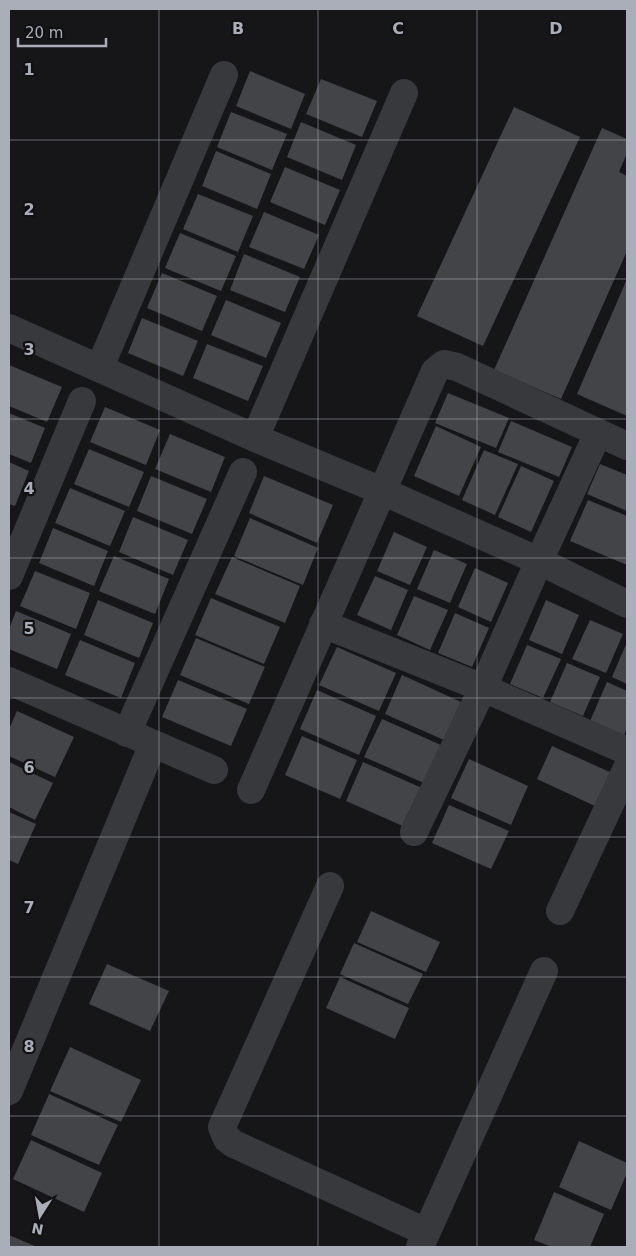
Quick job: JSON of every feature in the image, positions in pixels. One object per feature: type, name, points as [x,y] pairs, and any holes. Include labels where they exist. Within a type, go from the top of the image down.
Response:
[{"type":"street","points":[[100,367],[224,75]]},
{"type":"street","points":[[255,438],[404,93]]},
{"type":"street","points":[[9,328],[100,367],[255,438],[382,491],[627,604]]},
{"type":"street","points":[[251,790],[435,371],[444,364],[457,368],[627,446]]},
{"type":"street","points":[[9,576],[82,401]]},
{"type":"street","points":[[414,832],[483,688],[598,433]]},
{"type":"street","points":[[127,733],[243,472]]},
{"type":"street","points":[[323,624],[483,688],[627,751]]},
{"type":"street","points":[[9,682],[214,770]]},
{"type":"street","points":[[9,1091],[153,744]]},
{"type":"street","points":[[560,911],[627,768]]},
{"type":"street","points":[[330,886],[222,1127],[227,1139],[234,1144],[423,1240],[544,972]]},
{"type":"building","points":[[250,71],[305,94],[291,129],[236,106]]},
{"type":"building","points":[[321,79],[377,101],[362,137],[306,114]]},
{"type":"building","points":[[514,107],[580,137],[483,346],[417,316]]},
{"type":"building","points":[[231,112],[287,134],[272,170],[217,147]]},
{"type":"building","points":[[301,122],[356,145],[342,180],[287,157]]},
{"type":"building","points":[[602,128],[627,139],[627,153],[619,172],[627,176],[627,251],[561,399],[494,370]]},
{"type":"building","points":[[216,151],[271,174],[257,209],[202,186]]},
{"type":"building","points":[[285,167],[340,190],[325,225],[270,202]]},
{"type":"building","points":[[198,194],[253,216],[238,252],[183,229]]},
{"type":"building","points":[[264,212],[319,235],[304,269],[249,247]]},
{"type":"building","points":[[180,233],[236,256],[221,291],[165,268]]},
{"type":"building","points":[[244,254],[300,277],[285,312],[230,290]]},
{"type":"building","points":[[162,273],[217,296],[202,331],[147,308]]},
{"type":"building","points":[[627,279],[627,416],[577,394]]},
{"type":"building","points":[[226,300],[281,323],[266,358],[211,335]]},
{"type":"building","points":[[142,318],[198,341],[183,376],[128,353]]},
{"type":"building","points":[[207,344],[263,366],[248,401],[193,378]]},
{"type":"building","points":[[9,365],[62,387],[47,422],[9,406]]},
{"type":"building","points":[[448,393],[509,418],[496,448],[435,423]]},
{"type":"building","points":[[105,407],[160,430],[146,465],[90,442]]},
{"type":"building","points":[[9,413],[45,428],[31,463],[9,454]]},
{"type":"building","points":[[511,421],[572,447],[559,477],[498,452]]},
{"type":"building","points":[[436,426],[481,447],[459,496],[414,476]]},
{"type":"building","points":[[170,434],[225,457],[211,492],[155,469]]},
{"type":"building","points":[[89,449],[144,472],[129,507],[74,484]]},
{"type":"building","points":[[484,450],[518,464],[495,515],[462,500]]},
{"type":"building","points":[[9,462],[29,471],[15,506],[9,504]]},
{"type":"building","points":[[600,464],[627,475],[627,511],[587,494]]},
{"type":"building","points":[[521,466],[554,481],[531,532],[498,517]]},
{"type":"building","points":[[151,476],[207,499],[192,534],[137,511]]},
{"type":"building","points":[[264,476],[333,505],[317,543],[249,513]]},
{"type":"building","points":[[70,488],[125,511],[110,546],[55,523]]},
{"type":"building","points":[[588,500],[627,516],[627,565],[570,541]]},
{"type":"building","points":[[133,517],[188,540],[173,575],[119,552]]},
{"type":"building","points":[[250,518],[318,548],[303,585],[234,556]]},
{"type":"building","points":[[53,528],[108,551],[94,586],[39,563]]},
{"type":"building","points":[[394,532],[427,547],[410,585],[377,571]]},
{"type":"building","points":[[434,550],[467,564],[450,603],[417,589]]},
{"type":"building","points":[[114,556],[169,579],[155,614],[99,591]]},
{"type":"building","points":[[232,557],[300,586],[285,623],[215,594]]},
{"type":"building","points":[[475,568],[508,583],[491,622],[458,607]]},
{"type":"building","points":[[35,571],[90,593],[76,629],[20,606]]},
{"type":"building","points":[[375,576],[408,590],[391,630],[357,615]]},
{"type":"building","points":[[414,596],[448,610],[430,650],[397,635]]},
{"type":"building","points":[[211,598],[280,627],[264,664],[195,635]]},
{"type":"building","points":[[98,600],[153,623],[139,658],[84,635]]},
{"type":"building","points":[[546,600],[579,615],[562,654],[529,640]]},
{"type":"building","points":[[16,611],[71,634],[57,669],[9,649],[9,629]]},
{"type":"building","points":[[455,613],[489,628],[472,667],[438,653]]},
{"type":"building","points":[[590,620],[623,634],[606,673],[572,659]]},
{"type":"building","points":[[196,638],[265,667],[249,704],[180,675]]},
{"type":"building","points":[[80,640],[135,663],[121,698],[65,675]]},
{"type":"building","points":[[627,642],[627,684],[612,677]]},
{"type":"building","points":[[527,645],[561,659],[543,698],[510,684]]},
{"type":"building","points":[[337,647],[396,673],[379,711],[319,685]]},
{"type":"building","points":[[567,663],[600,677],[583,716],[550,702]]},
{"type":"building","points":[[402,675],[461,702],[444,740],[385,714]]},
{"type":"building","points":[[178,680],[247,709],[231,746],[162,717]]},
{"type":"building","points":[[607,682],[627,691],[627,727],[624,736],[590,721]]},
{"type":"building","points":[[317,690],[376,716],[359,755],[300,729]]},
{"type":"building","points":[[17,711],[74,737],[55,777],[9,756],[9,729]]},
{"type":"building","points":[[382,719],[441,745],[424,783],[364,757]]},
{"type":"building","points":[[302,736],[357,760],[340,799],[285,775]]},
{"type":"building","points":[[552,746],[612,773],[597,807],[537,779]]},
{"type":"building","points":[[469,759],[528,786],[511,825],[451,798]]},
{"type":"building","points":[[9,762],[53,783],[35,820],[9,807]]},
{"type":"building","points":[[363,762],[422,788],[405,827],[346,801]]},
{"type":"building","points":[[449,805],[509,831],[491,869],[432,843]]},
{"type":"building","points":[[9,812],[36,824],[18,864],[9,860]]},
{"type":"building","points":[[371,911],[440,942],[426,972],[357,942]]},
{"type":"building","points":[[354,943],[423,974],[408,1004],[340,974]]},
{"type":"building","points":[[107,964],[169,991],[150,1031],[89,1004]]},
{"type":"building","points":[[340,977],[409,1008],[395,1039],[326,1008]]},
{"type":"building","points":[[70,1047],[141,1080],[121,1122],[50,1091]]},
{"type":"building","points":[[49,1094],[118,1125],[99,1165],[31,1135]]},
{"type":"building","points":[[31,1140],[102,1173],[84,1212],[13,1179]]},
{"type":"building","points":[[579,1141],[627,1163],[627,1173],[611,1210],[559,1187]]},
{"type":"building","points":[[554,1192],[604,1214],[590,1247],[552,1247],[534,1240]]},
{"type":"building","points":[[9,1235],[37,1247],[9,1247]]}]
